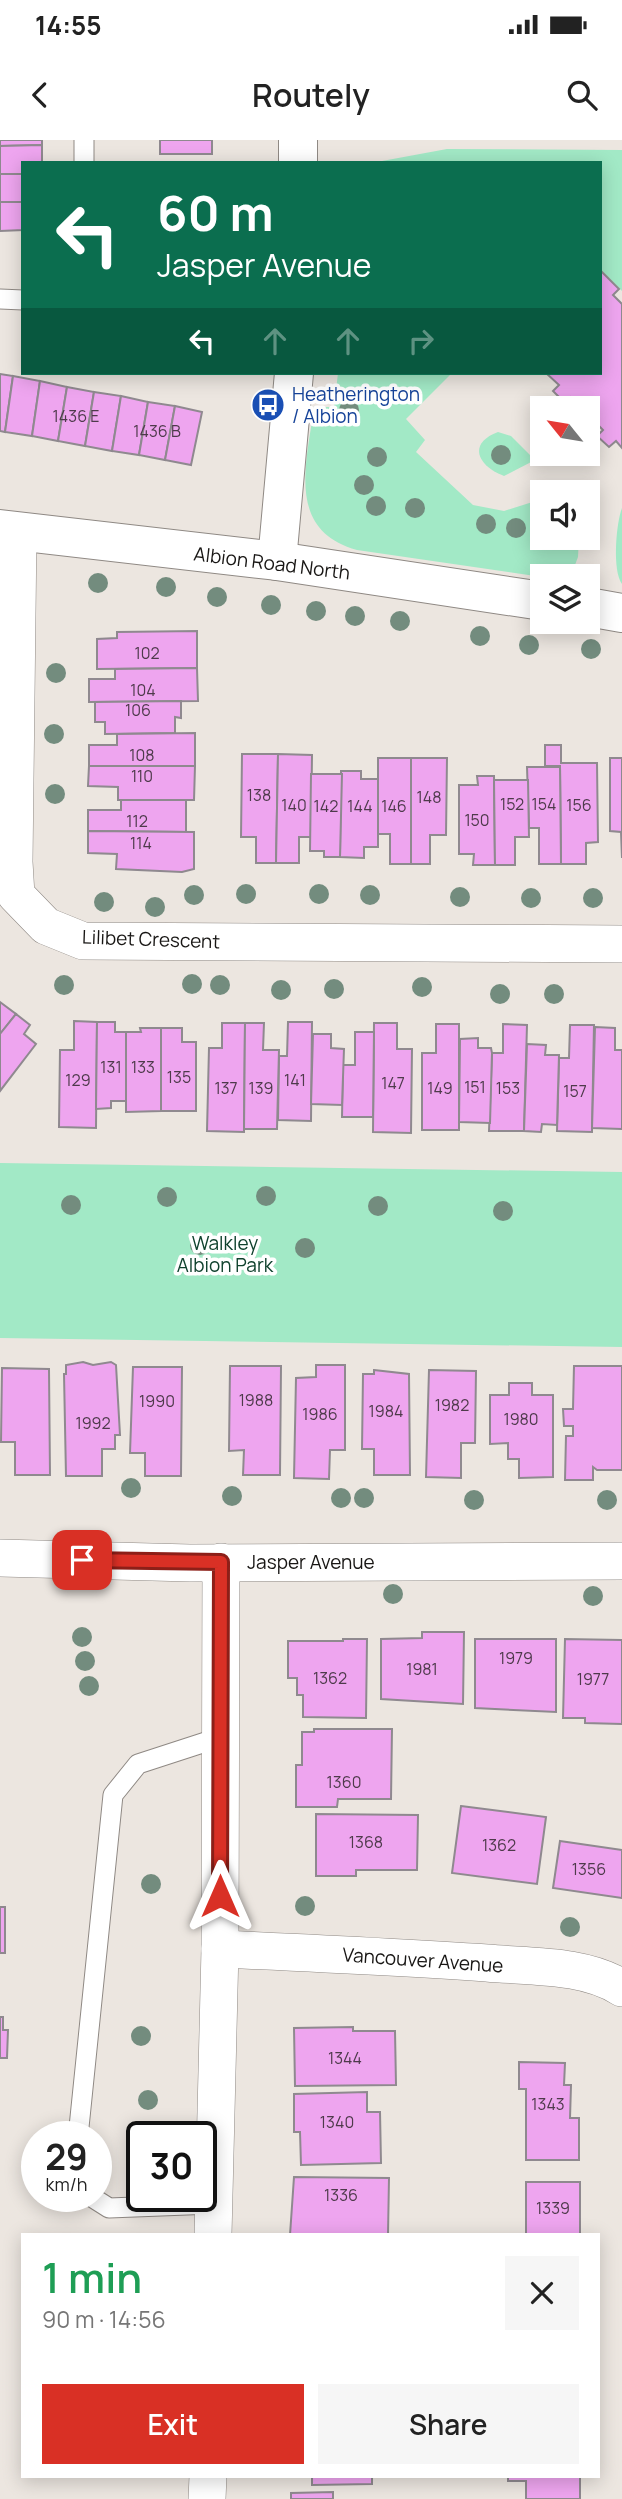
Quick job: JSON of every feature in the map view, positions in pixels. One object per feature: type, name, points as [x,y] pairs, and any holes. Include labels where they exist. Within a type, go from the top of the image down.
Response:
[{"type":"street","points":[[298,140],[298,161]]},
{"type":"street","points":[[277,561],[294,375]]},
{"type":"street","name":"Albion Road North","points":[[9,531],[277,561],[530,599]]},
{"type":"street","name":"Lilibet Crescent","points":[[9,531],[16,895],[46,926],[83,941],[622,944]]},
{"type":"street","points":[[600,609],[622,612]]},
{"type":"street","name":"Jasper Avenue","points":[[0,1558],[221,1562],[622,1561]]},
{"type":"street","points":[[213,2219],[220,1949],[221,1562]]},
{"type":"street","name":"Vancouver Avenue","points":[[220,1949],[393,1956],[558,1969],[606,1978],[622,1988]]},
{"type":"street","points":[[208,2478],[208,2499]]},
{"type":"lane","points":[[83,140],[84,161]]},
{"type":"lane","points":[[0,299],[21,300]]},
{"type":"lane","points":[[80,2121],[113,1796],[138,1764],[220,1737]]},
{"type":"lane","points":[[112,2208],[213,2219]]},
{"type":"green space","points":[[447,149],[622,150],[622,291],[602,271],[602,161],[382,161]]},
{"type":"green space","points":[[338,375],[450,375],[406,419],[425,440],[416,452],[473,505],[504,511],[530,503],[530,550],[578,550],[575,564],[530,564],[530,575],[357,550],[334,540],[319,527],[310,510],[306,492],[314,407],[334,407]]},
{"type":"green space","points":[[498,432],[511,436],[530,455],[530,463],[504,476],[495,472],[480,455],[479,449],[488,437]]},
{"type":"green space","points":[[622,508],[622,584],[617,569],[616,547]]},
{"type":"green space","name":"Walkley Albion Park","points":[[0,1163],[622,1172],[622,1347],[0,1338]]},
{"type":"building","points":[[0,140],[42,140],[42,145],[0,146]]},
{"type":"building","points":[[160,140],[212,140],[212,154],[160,154]]},
{"type":"building","points":[[42,145],[42,161],[21,161],[21,174],[0,174],[0,146]]},
{"type":"building","points":[[0,174],[21,174],[21,202],[0,202]]},
{"type":"building","points":[[0,202],[21,202],[21,230],[0,231]]},
{"type":"building","points":[[602,272],[619,289],[613,295],[622,304],[622,448],[616,441],[609,447],[600,439],[603,430],[600,427],[600,396],[558,396],[553,391],[559,385],[548,375],[602,375]]},
{"type":"building","points":[[0,374],[13,376],[5,432],[0,431]]},
{"type":"building","points":[[13,376],[40,381],[32,436],[5,432]]},
{"type":"building","points":[[40,381],[67,387],[58,441],[32,436]]},
{"type":"building","points":[[67,387],[94,392],[85,446],[58,441]]},
{"type":"building","points":[[94,392],[121,396],[112,451],[85,446]]},
{"type":"building","points":[[121,396],[148,402],[139,455],[112,451]]},
{"type":"building","points":[[148,402],[175,406],[165,460],[139,455]]},
{"type":"building","points":[[175,406],[202,412],[191,465],[165,460]]},
{"type":"building","points":[[197,631],[197,668],[97,669],[97,639],[117,638],[117,632]]},
{"type":"building","points":[[197,668],[198,701],[89,702],[89,679],[115,679],[115,669]]},
{"type":"building","points":[[181,701],[181,718],[175,717],[175,733],[105,734],[105,722],[95,722],[95,702]]},
{"type":"building","points":[[195,733],[195,766],[89,766],[89,745],[117,745],[117,734]]},
{"type":"building","points":[[545,745],[561,745],[561,763],[597,763],[598,842],[586,843],[586,864],[561,864],[560,766],[545,766]]},
{"type":"building","points":[[242,754],[278,754],[276,863],[256,863],[256,837],[241,837]]},
{"type":"building","points":[[278,754],[312,755],[311,837],[299,837],[299,863],[276,863]]},
{"type":"building","points":[[378,758],[411,758],[411,864],[390,864],[390,834],[378,834]]},
{"type":"building","points":[[411,758],[447,758],[446,835],[430,835],[430,864],[411,864]]},
{"type":"building","points":[[610,758],[622,758],[622,858],[621,832],[610,831]]},
{"type":"building","points":[[89,766],[195,766],[194,800],[118,800],[118,787],[88,786]]},
{"type":"building","points":[[527,767],[560,767],[561,864],[539,864],[539,828],[529,828]]},
{"type":"building","points":[[341,771],[361,771],[361,779],[378,779],[378,847],[364,847],[364,858],[340,857]]},
{"type":"building","points":[[311,774],[342,774],[340,857],[324,857],[324,851],[310,851]]},
{"type":"building","points":[[477,776],[494,776],[495,865],[473,865],[474,854],[459,854],[459,785],[478,785]]},
{"type":"building","points":[[494,780],[528,780],[529,837],[515,837],[515,865],[495,865]]},
{"type":"building","points":[[121,800],[186,800],[186,832],[88,831],[88,810],[121,810]]},
{"type":"building","points":[[88,831],[194,832],[194,869],[182,872],[116,869],[117,854],[88,853]]},
{"type":"building","points":[[0,1002],[16,1014],[0,1034]]},
{"type":"building","points":[[16,1014],[30,1025],[24,1034],[36,1044],[0,1091],[0,1034]]},
{"type":"building","points":[[74,1021],[97,1022],[96,1128],[59,1127],[60,1050],[74,1050]]},
{"type":"building","points":[[97,1022],[115,1022],[115,1032],[126,1032],[126,1101],[111,1101],[111,1108],[96,1109]]},
{"type":"building","points":[[288,1022],[312,1022],[311,1121],[278,1120],[279,1056],[287,1056]]},
{"type":"building","points":[[222,1023],[245,1023],[244,1132],[207,1131],[209,1048],[222,1048]]},
{"type":"building","points":[[245,1023],[264,1023],[263,1050],[279,1050],[277,1129],[244,1129]]},
{"type":"building","points":[[374,1023],[397,1023],[397,1049],[412,1049],[411,1133],[373,1132]]},
{"type":"building","points":[[436,1024],[459,1024],[459,1130],[422,1130],[422,1053],[436,1053]]},
{"type":"building","points":[[503,1024],[527,1025],[524,1131],[489,1131],[492,1053],[503,1053]]},
{"type":"building","points":[[570,1025],[594,1025],[592,1132],[557,1131],[559,1058],[569,1058]]},
{"type":"building","points":[[595,1027],[615,1028],[615,1050],[622,1050],[622,1129],[592,1128]]},
{"type":"building","points":[[140,1028],[161,1028],[161,1111],[126,1112],[126,1032],[141,1032]]},
{"type":"building","points":[[161,1028],[182,1028],[182,1042],[196,1042],[196,1111],[161,1111]]},
{"type":"building","points":[[355,1032],[374,1032],[373,1117],[342,1117],[343,1065],[355,1065]]},
{"type":"building","points":[[313,1034],[331,1034],[331,1048],[344,1049],[342,1105],[311,1104]]},
{"type":"building","points":[[478,1038],[478,1048],[491,1048],[492,1053],[490,1123],[459,1122],[460,1039]]},
{"type":"building","points":[[527,1044],[546,1045],[545,1055],[559,1055],[557,1125],[542,1124],[541,1132],[524,1131]]},
{"type":"building","points":[[83,1362],[93,1365],[111,1362],[116,1365],[120,1435],[115,1435],[115,1449],[102,1449],[102,1476],[66,1476],[64,1374],[66,1365]]},
{"type":"building","points":[[316,1365],[345,1365],[345,1450],[330,1450],[329,1479],[294,1478],[296,1378],[316,1377]]},
{"type":"building","points":[[230,1366],[281,1366],[280,1475],[243,1475],[244,1450],[229,1451]]},
{"type":"building","points":[[574,1366],[622,1366],[622,1470],[597,1470],[593,1467],[593,1480],[565,1480],[566,1436],[573,1436],[573,1426],[564,1426],[563,1409],[573,1409]]},
{"type":"building","points":[[133,1367],[182,1367],[181,1476],[145,1476],[145,1453],[130,1453]]},
{"type":"building","points":[[2,1368],[49,1369],[50,1475],[15,1475],[15,1442],[1,1442]]},
{"type":"building","points":[[374,1370],[409,1374],[410,1475],[374,1475],[374,1449],[362,1449],[363,1374],[374,1374]]},
{"type":"building","points":[[429,1370],[476,1371],[475,1443],[461,1443],[461,1478],[426,1477]]},
{"type":"building","points":[[509,1383],[532,1383],[532,1395],[553,1395],[553,1477],[519,1478],[519,1459],[508,1459],[508,1443],[490,1444],[490,1395],[509,1395]]},
{"type":"building","points":[[422,1632],[464,1632],[463,1704],[381,1699],[381,1639],[422,1638]]},
{"type":"building","points":[[367,1639],[366,1718],[303,1717],[303,1695],[297,1695],[297,1678],[288,1678],[288,1641]]},
{"type":"building","points":[[475,1639],[556,1639],[556,1712],[475,1708]]},
{"type":"building","points":[[565,1639],[622,1640],[622,1724],[585,1723],[585,1718],[563,1718]]},
{"type":"building","points":[[314,1729],[392,1729],[391,1799],[338,1799],[337,1807],[296,1807],[296,1765],[302,1765],[302,1732],[314,1732]]},
{"type":"building","points":[[461,1806],[546,1817],[537,1884],[452,1873]]},
{"type":"building","points":[[316,1814],[418,1815],[417,1870],[356,1870],[356,1876],[316,1876]]},
{"type":"building","points":[[560,1841],[622,1850],[622,1898],[553,1888]]},
{"type":"building","points":[[0,1907],[5,1907],[5,1953],[0,1953]]},
{"type":"building","points":[[0,2017],[3,2017],[3,2030],[8,2030],[7,2058],[0,2058]]},
{"type":"building","points":[[353,2027],[353,2031],[395,2031],[396,2085],[295,2086],[294,2028]]},
{"type":"building","points":[[519,2062],[565,2063],[564,2085],[571,2085],[570,2118],[579,2118],[579,2160],[526,2160],[526,2089],[519,2089]]},
{"type":"building","points":[[367,2092],[367,2112],[380,2112],[381,2163],[301,2165],[300,2132],[294,2132],[294,2094]]},
{"type":"building","points":[[294,2177],[389,2178],[388,2233],[290,2233]]},
{"type":"building","points":[[526,2182],[580,2182],[580,2233],[526,2233]]},
{"type":"building","points":[[312,2478],[372,2478],[372,2484],[312,2485]]},
{"type":"building","points":[[508,2478],[580,2478],[580,2499],[526,2499],[526,2481],[508,2481]]},
{"type":"building","points":[[333,2492],[333,2499],[291,2499],[291,2493]]},
{"type":"place","name":"Heatherington / Albion","points":[[268,405]]},
{"type":"route","points":[[82,1560],[221,1562],[220,1896]]}]
